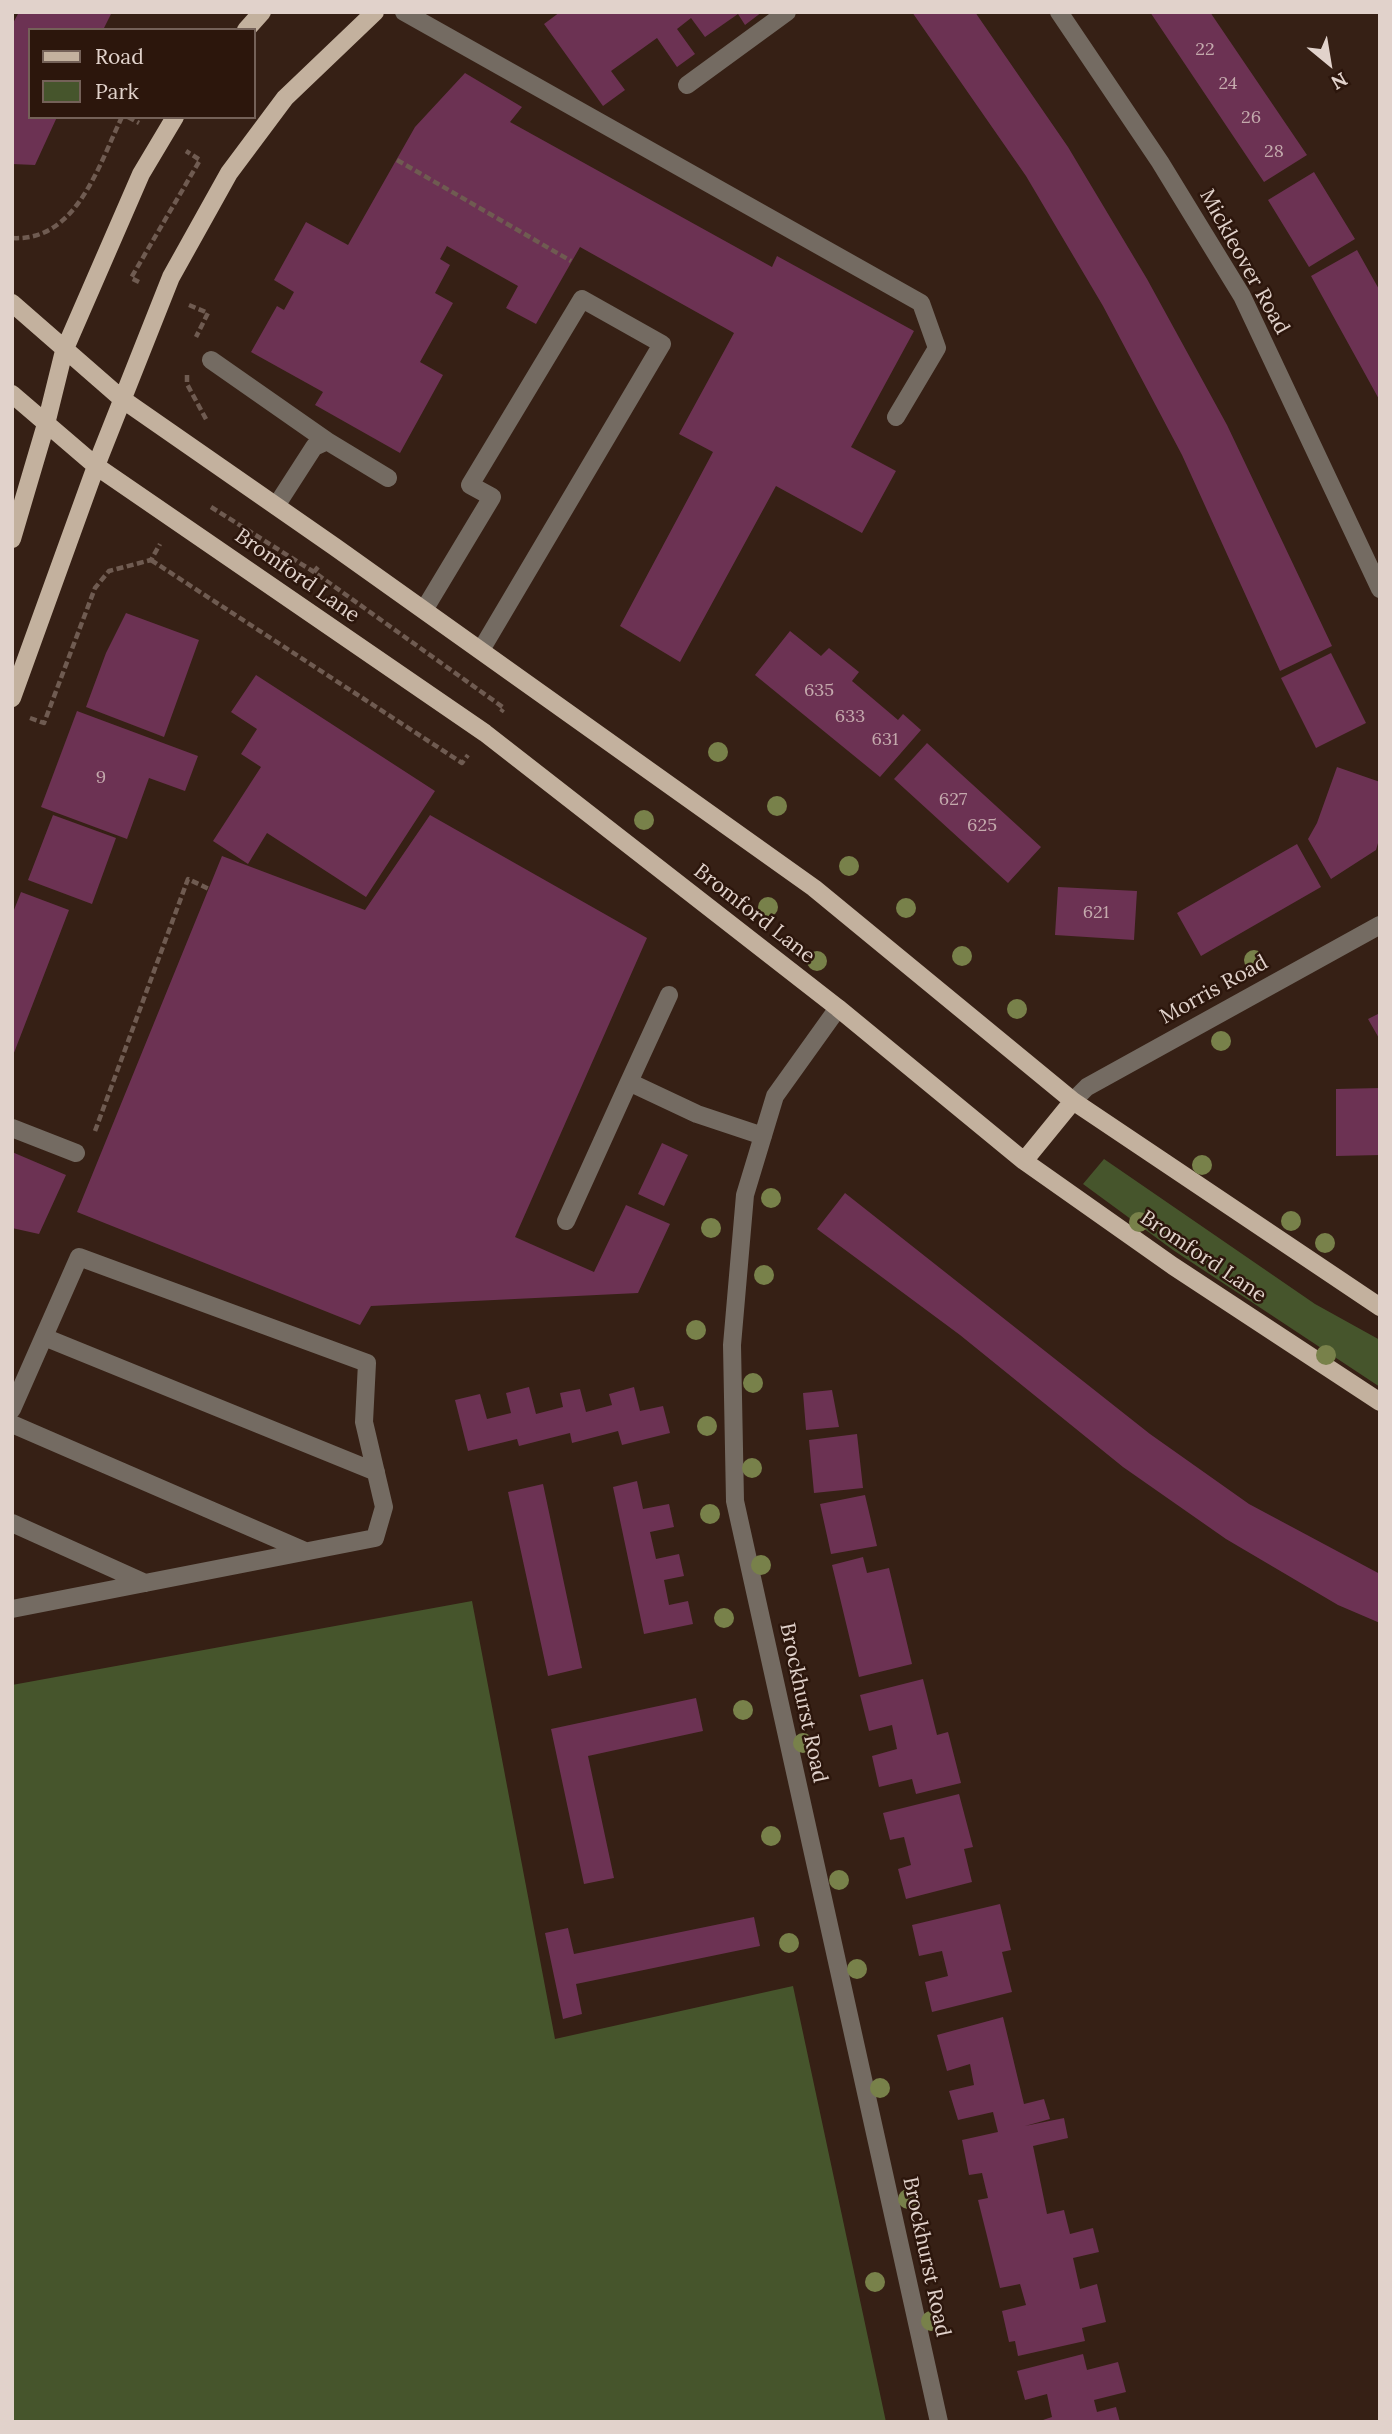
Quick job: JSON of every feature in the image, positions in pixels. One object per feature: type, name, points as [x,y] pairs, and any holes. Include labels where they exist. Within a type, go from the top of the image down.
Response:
[{"type":"main road","points":[[248,28],[262,12]]},
{"type":"main road","points":[[12,698],[96,466],[171,276],[229,173],[285,97],[375,12]]},
{"type":"main road","points":[[12,539],[46,424],[64,351],[141,174],[175,119]]},
{"type":"main road","points":[[12,303],[122,399],[481,650],[814,888],[1073,1101],[1380,1307]]},
{"type":"main road","name":"Bromford Lane","points":[[12,394],[96,466],[485,733],[838,1008],[1024,1161],[1173,1266],[1380,1402]]},
{"type":"main road","points":[[1024,1161],[1073,1101]]},
{"type":"street","points":[[404,12],[921,303],[937,348],[896,417]]},
{"type":"street","points":[[687,85],[787,12]]},
{"type":"street","name":"Mickleover Road","points":[[1059,12],[1160,162],[1242,296],[1380,589]]},
{"type":"street","points":[[424,610],[492,497],[470,485],[582,299],[662,344],[481,650]]},
{"type":"street","points":[[211,360],[327,441],[388,478]]},
{"type":"street","points":[[276,506],[314,447],[327,441]]},
{"type":"street","name":"Morris Road","points":[[1073,1101],[1087,1087],[1380,925]]},
{"type":"street","points":[[566,1221],[669,995]]},
{"type":"street","name":"Brockhurst Road","points":[[838,1008],[775,1096],[745,1195],[732,1345],[735,1501],[939,2422]]},
{"type":"street","points":[[629,1082],[696,1114],[763,1136]]},
{"type":"street","points":[[12,1128],[76,1153]]},
{"type":"street","points":[[12,1609],[375,1538],[384,1507],[364,1422],[367,1363],[79,1257],[13,1405]]},
{"type":"street","points":[[44,1337],[376,1472]]},
{"type":"street","points":[[12,1424],[305,1551]]},
{"type":"street","points":[[12,1523],[145,1583]]},
{"type":"path","points":[[12,238],[44,234],[65,221],[85,193],[121,119]]},
{"type":"path","points":[[132,119],[200,160],[131,278],[208,313]]},
{"type":"path","points":[[397,160],[571,261]]},
{"type":"path","points":[[23,715],[44,723],[95,588],[110,571],[151,560],[191,494],[314,572]]},
{"type":"path","points":[[76,1153],[85,1159],[188,880],[209,889]]},
{"type":"green space","points":[[1104,1159],[1315,1304],[1380,1340],[1380,1387],[1173,1250],[1083,1184]]},
{"type":"green space","points":[[472,1601],[555,2039],[793,1986],[886,2422],[12,2422],[12,1685]]},
{"type":"building","points":[[19,12],[112,12],[104,28],[28,28],[28,119],[56,119],[35,165],[12,164],[12,25]]},
{"type":"building","points":[[560,12],[762,12],[745,25],[738,14],[705,37],[691,18],[677,29],[695,54],[677,67],[657,38],[611,71],[625,90],[603,106],[544,24]]},
{"type":"building","points":[[912,12],[975,12],[1068,147],[1147,279],[1227,425],[1332,646],[1280,671],[1182,455],[1103,306],[1026,176]]},
{"type":"building","points":[[1150,12],[1210,12],[1307,155],[1264,182]]},
{"type":"building","points":[[465,73],[522,107],[510,122],[772,267],[777,256],[914,331],[851,447],[896,471],[862,533],[776,486],[680,662],[620,626],[713,452],[679,434],[734,333],[580,247],[536,324],[506,308],[518,286],[447,246],[440,259],[450,265],[435,293],[453,303],[420,362],[443,375],[400,453],[315,405],[323,392],[251,352],[277,306],[284,310],[294,292],[274,280],[306,222],[348,245],[415,127]]},
{"type":"building","points":[[1314,172],[1355,239],[1309,267],[1268,200]]},
{"type":"building","points":[[1357,250],[1380,291],[1380,401],[1311,276]]},
{"type":"building","points":[[126,613],[199,640],[164,737],[86,707],[106,653]]},
{"type":"building","points":[[790,631],[821,656],[829,648],[859,672],[852,681],[898,720],[903,714],[921,730],[880,777],[755,675]]},
{"type":"building","points":[[1331,653],[1366,723],[1316,748],[1281,678]]},
{"type":"building","points":[[256,675],[435,791],[366,897],[267,833],[248,864],[213,841],[261,767],[241,754],[257,729],[231,712]]},
{"type":"building","points":[[77,711],[198,756],[185,791],[149,778],[127,839],[41,807]]},
{"type":"building","points":[[927,743],[1041,847],[1008,883],[894,779]]},
{"type":"building","points":[[1337,767],[1380,782],[1380,836],[1376,850],[1331,879],[1308,839],[1317,823]]},
{"type":"building","points":[[53,815],[116,838],[92,904],[28,880]]},
{"type":"building","points":[[430,815],[647,938],[515,1237],[594,1272],[626,1205],[670,1224],[638,1293],[371,1306],[360,1325],[77,1212],[222,856],[365,910]]},
{"type":"building","points":[[1297,844],[1321,887],[1201,956],[1177,913]]},
{"type":"building","points":[[1058,887],[1137,891],[1134,940],[1055,935]]},
{"type":"building","points":[[21,892],[69,910],[12,1058],[12,915]]},
{"type":"building","points":[[1380,1013],[1380,1040],[1368,1019]]},
{"type":"building","points":[[1380,1088],[1380,1155],[1336,1156],[1336,1089]]},
{"type":"building","points":[[662,1143],[688,1155],[664,1206],[638,1194]]},
{"type":"building","points":[[12,1152],[66,1175],[39,1234],[12,1228]]},
{"type":"building","points":[[845,1193],[1150,1434],[1249,1504],[1380,1574],[1380,1623],[1338,1605],[1226,1539],[1123,1467],[960,1335],[817,1229]]},
{"type":"building","points":[[529,1387],[536,1414],[563,1407],[560,1393],[580,1389],[586,1412],[612,1405],[609,1394],[634,1387],[640,1411],[663,1406],[670,1433],[622,1445],[618,1431],[572,1443],[570,1433],[519,1446],[517,1439],[468,1451],[455,1400],[480,1394],[487,1419],[511,1413],[506,1393]]},
{"type":"building","points":[[832,1390],[839,1427],[806,1430],[803,1393]]},
{"type":"building","points":[[857,1434],[863,1488],[814,1493],[809,1440]]},
{"type":"building","points":[[637,1481],[643,1509],[669,1504],[674,1527],[650,1532],[656,1559],[679,1554],[684,1576],[664,1580],[669,1605],[688,1601],[693,1624],[644,1634],[613,1487]]},
{"type":"building","points":[[543,1484],[582,1668],[548,1676],[508,1492]]},
{"type":"building","points":[[865,1495],[877,1546],[831,1554],[820,1504]]},
{"type":"building","points":[[863,1557],[867,1573],[889,1568],[912,1664],[859,1677],[832,1565]]},
{"type":"building","points":[[923,1679],[937,1735],[948,1732],[961,1783],[916,1794],[912,1779],[879,1787],[872,1756],[897,1749],[892,1725],[869,1731],[860,1695]]},
{"type":"building","points":[[696,1698],[703,1731],[588,1756],[614,1878],[584,1884],[551,1729]]},
{"type":"building","points":[[959,1794],[973,1847],[964,1849],[972,1882],[906,1899],[898,1869],[911,1865],[904,1837],[890,1840],[883,1813]]},
{"type":"building","points":[[1000,1904],[1011,1950],[1002,1952],[1012,1992],[932,2012],[925,1982],[948,1976],[942,1951],[919,1956],[912,1925]]},
{"type":"building","points":[[754,1917],[760,1946],[576,1984],[582,2014],[563,2019],[545,1933],[568,1928],[574,1954]]},
{"type":"building","points":[[1003,2017],[1024,2104],[1044,2099],[1050,2119],[1025,2126],[1064,2118],[1068,2138],[1033,2146],[1047,2214],[1064,2210],[1070,2234],[1093,2228],[1099,2252],[1073,2258],[1080,2289],[1097,2284],[1106,2322],[1082,2328],[1085,2341],[1018,2356],[1015,2341],[1009,2342],[1002,2311],[1026,2305],[1020,2284],[1000,2288],[978,2200],[988,2198],[982,2173],[969,2175],[962,2140],[998,2132],[993,2112],[958,2120],[949,2091],[974,2085],[970,2064],[947,2071],[937,2035]]},
{"type":"building","points":[[1083,2354],[1087,2370],[1118,2362],[1126,2392],[1094,2400],[1097,2412],[1116,2407],[1120,2422],[1037,2422],[1052,2417],[1047,2394],[1025,2400],[1017,2371]]}]
